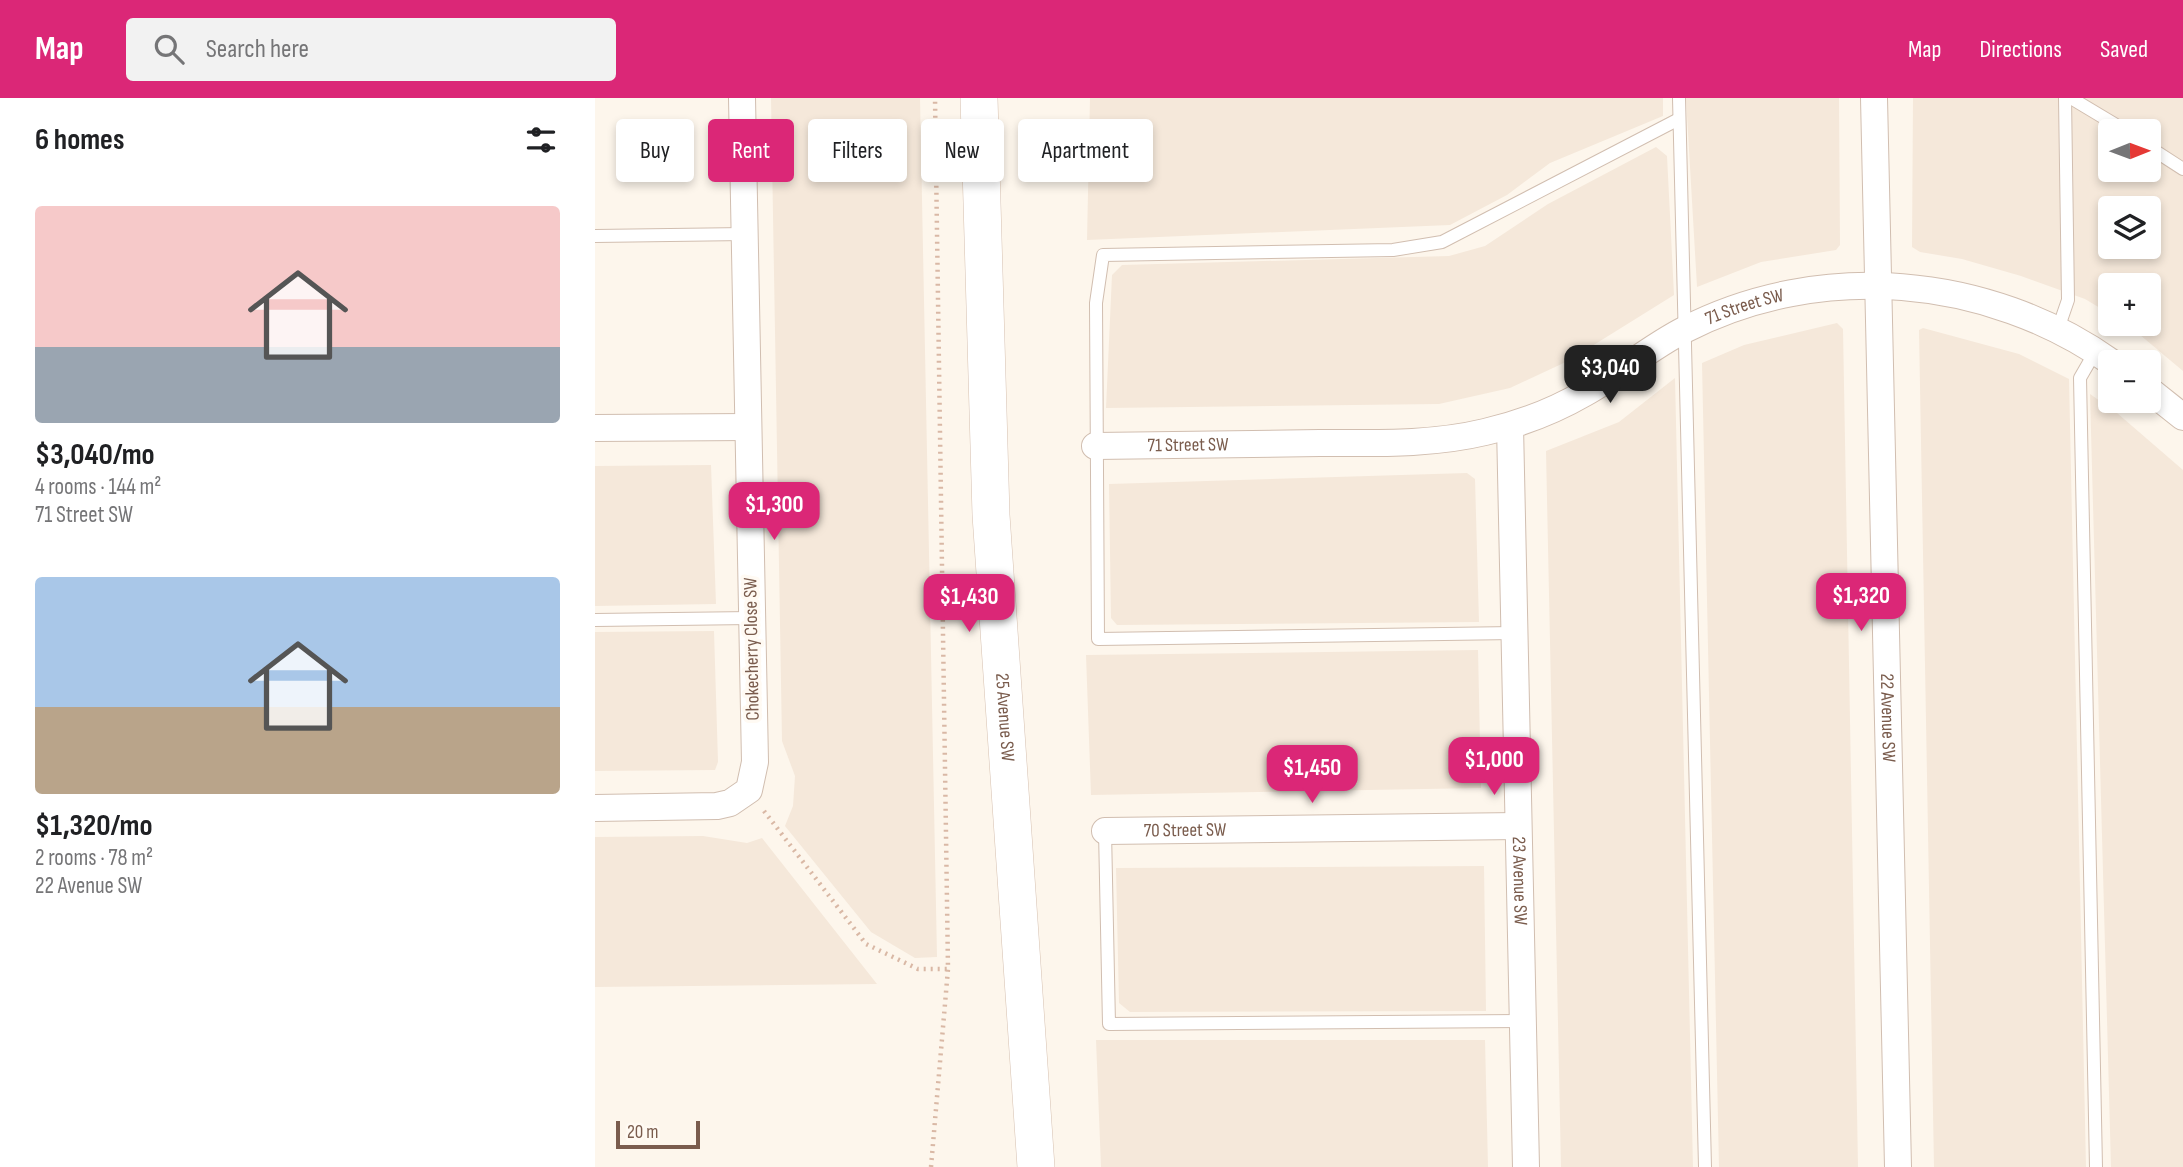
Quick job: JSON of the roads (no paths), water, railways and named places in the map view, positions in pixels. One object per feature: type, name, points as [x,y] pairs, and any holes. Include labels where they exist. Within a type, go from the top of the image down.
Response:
[{"type":"main road","name":"25 Avenue SW","points":[[979,98],[993,542],[1036,1167]]},
{"type":"street","name":"Chokecherry Close SW","points":[[595,808],[717,806],[730,803],[749,790],[755,762],[742,98]]},
{"type":"street","name":"22 Avenue SW","points":[[1874,98],[1898,1167]]},
{"type":"street","name":"71 Street SW","points":[[1095,446],[1417,442],[1510,426],[1585,393],[1686,329],[1777,296],[1877,287],[1959,293],[2031,316],[2098,354]]},
{"type":"street","points":[[2161,400],[2183,417]]},
{"type":"street","name":"23 Avenue SW","points":[[1510,426],[1525,1167]]},
{"type":"street","points":[[595,428],[748,427]]},
{"type":"street","name":"70 Street SW","points":[[1105,831],[1518,827]]},
{"type":"lane","points":[[1679,98],[1705,1167]]},
{"type":"lane","points":[[2058,329],[2068,300],[2065,98]]},
{"type":"lane","points":[[2071,98],[2106,119]]},
{"type":"lane","points":[[1514,633],[1098,639],[1095,303],[1103,255],[1393,250],[1442,242],[1679,119]]},
{"type":"lane","points":[[2161,155],[2183,169]]},
{"type":"lane","points":[[595,236],[744,234]]},
{"type":"lane","points":[[2096,1167],[2080,378],[2098,362]]},
{"type":"lane","points":[[595,620],[751,618]]},
{"type":"lane","points":[[1105,831],[1109,1024],[1522,1021]]}]
